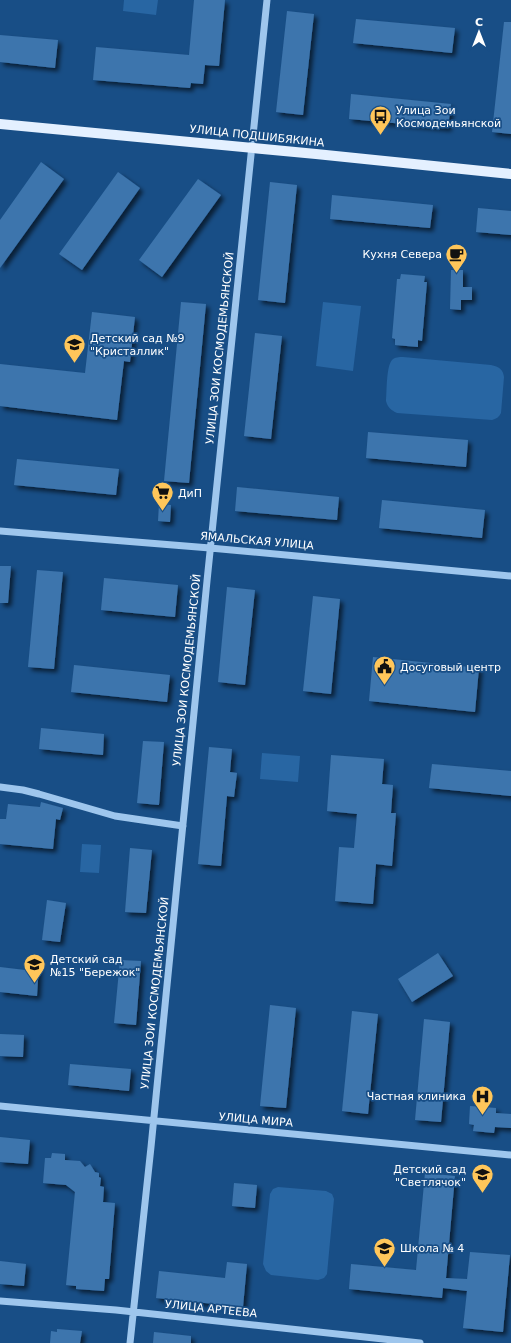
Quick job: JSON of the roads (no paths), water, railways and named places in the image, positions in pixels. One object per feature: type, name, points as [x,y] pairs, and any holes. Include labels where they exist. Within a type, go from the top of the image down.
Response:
[{"type":"main road","name":"УЛИЦА ПОДШИБЯКИНА","points":[[0,124],[511,174]]},
{"type":"street","name":"УЛИЦА ЗОИ КОСМОДЕМЬЯНСКОЙ","points":[[130,1343],[154,1122],[210,548],[267,0]]},
{"type":"street","name":"ЯМАЛЬСКАЯ УЛИЦА","points":[[0,531],[210,548],[511,576]]},
{"type":"street","points":[[0,787],[39,794],[115,816],[183,826]]},
{"type":"street","name":"УЛИЦА МИРА","points":[[0,1106],[511,1156]]},
{"type":"street","name":"УЛИЦА АРТЕЕВА","points":[[0,1301],[133,1312],[420,1343]]},
{"type":"place","name":"Улица Зои Космодемьянской","points":[[380,136]]},
{"type":"place","name":"Кухня Севера","points":[[457,274]]},
{"type":"place","name":"Детский сад №9 \"Кристаллик\"","points":[[74,364]]},
{"type":"place","name":"ДиП","points":[[163,512]]},
{"type":"place","name":"Досуговый центр","points":[[384,686]]},
{"type":"place","name":"Детский сад №15 \"Бережок\"","points":[[34,984]]},
{"type":"place","name":"Частная клиника","points":[[482,1116]]},
{"type":"place","name":"Детский сад \"Светлячок\"","points":[[482,1194]]},
{"type":"place","name":"Школа № 4","points":[[385,1268]]}]
